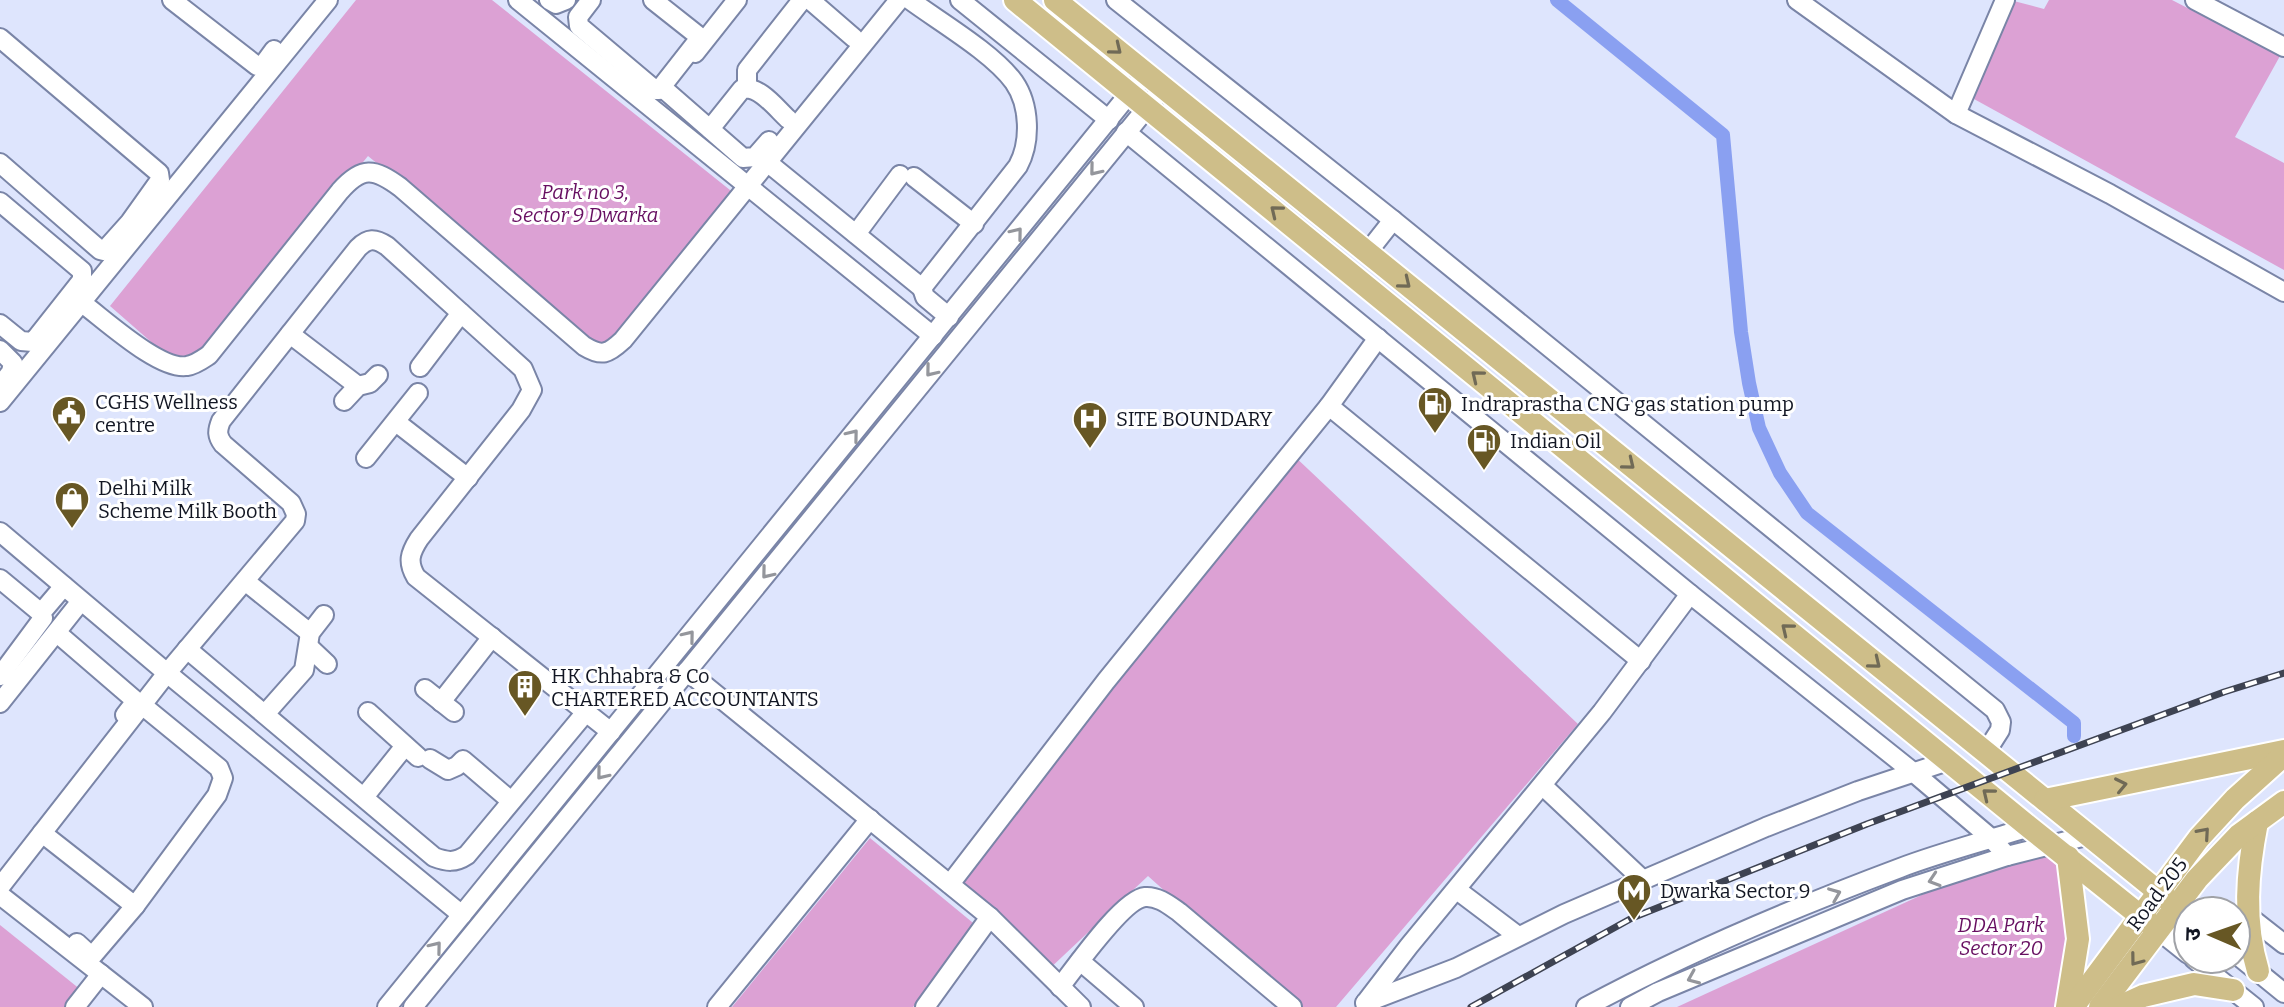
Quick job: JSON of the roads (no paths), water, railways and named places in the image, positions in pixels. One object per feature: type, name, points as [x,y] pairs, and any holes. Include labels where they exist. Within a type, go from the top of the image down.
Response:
[{"type":"main road","points":[[1015,0],[2150,923]]},
{"type":"main road","points":[[1055,0],[2172,902]]},
{"type":"main road","points":[[2045,800],[2284,753]]},
{"type":"main road","name":"Road 205","points":[[2177,895],[2199,838],[2284,753]]},
{"type":"main road","name":"Road 205","points":[[2182,895],[2239,835],[2284,802]]},
{"type":"main road","points":[[2248,895],[2250,855],[2257,822]]},
{"type":"main road","points":[[2061,851],[2078,939],[2070,1007]]},
{"type":"main road","name":"Road 205","points":[[2070,1007],[2150,923],[2172,906]]},
{"type":"main road","name":"Road 205","points":[[2100,1007],[2150,923]]},
{"type":"main road","points":[[2252,952],[2258,971]]},
{"type":"main road","points":[[2119,1007],[2143,996],[2194,984],[2233,990]]},
{"type":"street","points":[[172,0],[257,66],[263,65],[312,0]]},
{"type":"street","points":[[0,402],[82,303],[135,226],[328,0]]},
{"type":"street","points":[[518,0],[552,6],[651,108],[933,336]]},
{"type":"street","points":[[591,0],[578,17],[579,26],[655,90],[659,90],[699,39],[656,1]]},
{"type":"street","points":[[651,108],[737,0]]},
{"type":"street","points":[[710,129],[743,72],[802,0]]},
{"type":"street","points":[[810,0],[854,38]]},
{"type":"street","points":[[665,90],[749,160],[788,119],[885,0]]},
{"type":"street","points":[[82,303],[169,364],[186,367],[197,362],[209,355],[352,177],[367,171],[385,176],[400,187],[584,346],[595,353],[610,352],[623,340],[899,0]]},
{"type":"street","points":[[910,0],[1006,73],[1018,89],[1024,106],[1027,133],[1025,154],[922,288]]},
{"type":"street","points":[[960,0],[1109,120]]},
{"type":"street","points":[[1116,0],[1393,220],[1995,710],[2001,722],[2000,730],[1986,752]]},
{"type":"street","points":[[1797,0],[1956,114],[2110,194],[2284,292]]},
{"type":"street","points":[[1956,114],[2005,0]]},
{"type":"street","points":[[2195,0],[2226,7],[2284,47]]},
{"type":"street","points":[[0,38],[159,173],[160,180],[135,226],[108,250],[100,250],[0,163]]},
{"type":"street","points":[[1018,89],[1040,64]]},
{"type":"street","points":[[743,72],[755,89],[788,119]]},
{"type":"street","points":[[387,1007],[1109,120],[1139,99],[1154,80]]},
{"type":"street","points":[[413,1007],[1126,132],[1139,99]]},
{"type":"street","points":[[1126,132],[1690,594],[1913,772],[1992,839],[2007,856]]},
{"type":"street","points":[[767,162],[922,288],[925,297],[949,317]]},
{"type":"street","points":[[852,231],[903,174],[974,224]]},
{"type":"street","points":[[0,202],[82,271],[82,280],[33,342],[21,341],[0,324]]},
{"type":"street","points":[[1367,253],[1393,220]]},
{"type":"street","points":[[1,888],[167,673],[289,529],[296,514],[291,503],[223,444],[218,437],[218,429],[221,421],[358,248],[371,239],[387,246],[523,369],[532,390],[521,410],[419,539],[409,565],[416,577],[611,732]]},
{"type":"street","points":[[420,367],[461,313]]},
{"type":"street","points":[[290,334],[358,386]]},
{"type":"street","points":[[950,884],[1106,681],[1329,406],[1378,338]]},
{"type":"street","points":[[0,350],[13,363],[11,372],[0,386]]},
{"type":"street","points":[[344,401],[358,386],[370,383],[378,375]]},
{"type":"street","points":[[366,458],[418,393]]},
{"type":"street","points":[[1329,406],[1641,661]]},
{"type":"street","points":[[396,422],[468,478]]},
{"type":"street","points":[[1529,462],[1548,433]]},
{"type":"street","points":[[0,532],[462,915]]},
{"type":"street","points":[[0,579],[41,613]]},
{"type":"street","points":[[245,581],[310,640],[327,664]]},
{"type":"street","points":[[0,676],[8,656],[41,623],[41,613],[64,586]]},
{"type":"street","points":[[1363,1005],[1543,786],[1690,594]]},
{"type":"street","points":[[0,703],[81,601]]},
{"type":"street","points":[[265,714],[304,670],[310,640],[324,615]]},
{"type":"street","points":[[0,863],[11,856],[136,701],[57,633]]},
{"type":"street","points":[[425,689],[448,707],[492,637]]},
{"type":"street","points":[[187,649],[434,857],[447,862],[459,861],[467,855],[586,712]]},
{"type":"street","points":[[687,671],[990,917],[1081,1007]]},
{"type":"street","points":[[1,888],[92,955],[135,906],[217,795],[223,778],[219,768],[142,705]]},
{"type":"street","points":[[368,712],[418,754],[448,770],[457,766],[469,753],[511,801]]},
{"type":"street","points":[[364,797],[418,754]]},
{"type":"street","points":[[1363,1005],[1456,968],[1518,936],[1766,827],[1948,761]]},
{"type":"street","points":[[1543,786],[1643,880]]},
{"type":"street","points":[[717,1007],[870,819]]},
{"type":"street","points":[[1586,1007],[1626,985],[1779,916],[1902,867],[2029,827]]},
{"type":"street","points":[[42,833],[135,906]]},
{"type":"street","points":[[1630,1007],[1658,992],[1902,890],[2007,856],[2061,851],[2090,835]]},
{"type":"street","points":[[1,888],[143,1007]]},
{"type":"street","points":[[1457,890],[1518,936]]},
{"type":"street","points":[[1060,987],[1114,920],[1136,900],[1154,898],[1179,912],[1292,1007]]},
{"type":"street","points":[[925,1007],[990,917]]},
{"type":"street","points":[[2252,919],[2284,944]]},
{"type":"street","points":[[2150,923],[2172,941]]},
{"type":"street","points":[[1080,961],[1134,1007]]},
{"type":"street","points":[[2252,966],[2284,993]]},
{"type":"street","points":[[75,1007],[101,974]]},
{"type":"street","points":[[2214,975],[2254,1007]]},
{"type":"waterway","points":[[1557,0],[1723,135],[1741,332],[1749,383],[1759,428],[1780,473],[1807,513],[2074,723],[2074,736]]},
{"type":"railway","points":[[1471,1007],[1632,918],[1867,824],[2224,692],[2284,673]]},
{"type":"place","name":"Indraprastha CNG gas station pump","points":[[1435,435]]},
{"type":"place","name":"CGHS Wellness centre","points":[[69,444]]},
{"type":"place","name":"SITE BOUNDARY","points":[[1090,450]]},
{"type":"place","name":"Indian Oil","points":[[1484,472]]},
{"type":"place","name":"Delhi Milk Scheme Milk Booth","points":[[72,530]]},
{"type":"place","name":"HK Chhabra & Co CHARTERED ACCOUNTANTS","points":[[525,718]]},
{"type":"place","name":"Dwarka Sector 9","points":[[1634,922]]},
{"type":"park label","name":"Park no 3, Sector 9 Dwarka","points":[[585,204]]},
{"type":"park label","name":"DDA Park Sector 20","points":[[2001,936]]}]
